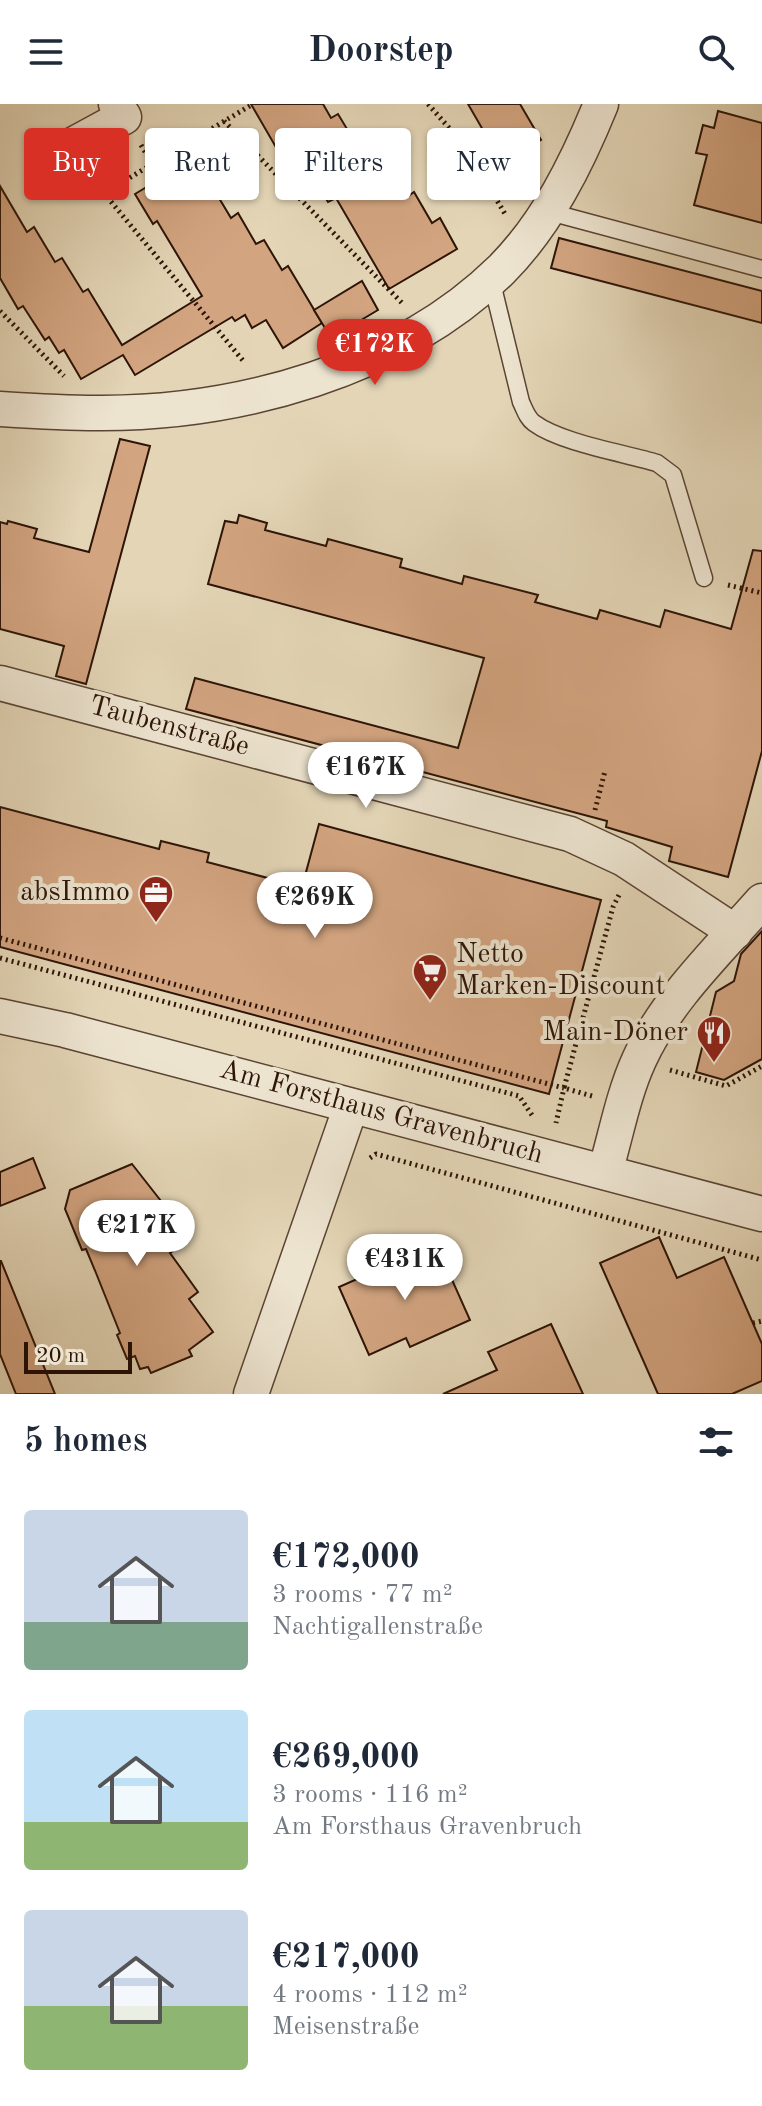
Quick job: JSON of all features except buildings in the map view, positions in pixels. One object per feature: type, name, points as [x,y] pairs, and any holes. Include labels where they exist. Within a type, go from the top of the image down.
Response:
[{"type":"street","points":[[104,128],[124,117],[116,104]]},
{"type":"street","points":[[0,409],[100,413],[170,408],[270,392],[340,371],[426,328],[469,299],[522,244],[581,154],[601,104]]},
{"type":"street","name":"Taubenstraße","points":[[0,683],[570,834],[624,859],[735,932]]},
{"type":"street","points":[[605,1172],[638,1062],[664,1017],[762,901]]},
{"type":"street","name":"Am Forsthaus Gravenbruch","points":[[0,1016],[65,1030],[762,1214]]},
{"type":"street","points":[[251,1394],[351,1106]]},
{"type":"lane","points":[[546,211],[762,269]]},
{"type":"lane","points":[[491,279],[521,402],[528,418],[557,435],[667,468],[673,475],[704,578]]},
{"type":"path","points":[[129,178],[253,104]]},
{"type":"path","points":[[428,104],[465,146],[522,244]]},
{"type":"path","points":[[224,121],[426,328]]},
{"type":"path","points":[[110,200],[270,392]]},
{"type":"path","points":[[0,311],[100,413]]},
{"type":"path","points":[[704,578],[762,593]]},
{"type":"path","points":[[598,797],[605,771]]},
{"type":"path","points":[[554,1133],[613,907]]},
{"type":"path","points":[[0,938],[574,1091]]},
{"type":"path","points":[[0,958],[519,1096],[542,1131]]},
{"type":"path","points":[[638,1062],[726,1086],[762,1066]]},
{"type":"path","points":[[365,1162],[376,1154],[762,1260]]},
{"type":"path","points":[[753,1323],[762,1321]]},
{"type":"place","name":"absImmo","points":[[156,924]]},
{"type":"place","name":"Netto Marken-Discount","points":[[430,1002]]},
{"type":"place","name":"Main-Döner","points":[[714,1064]]}]
